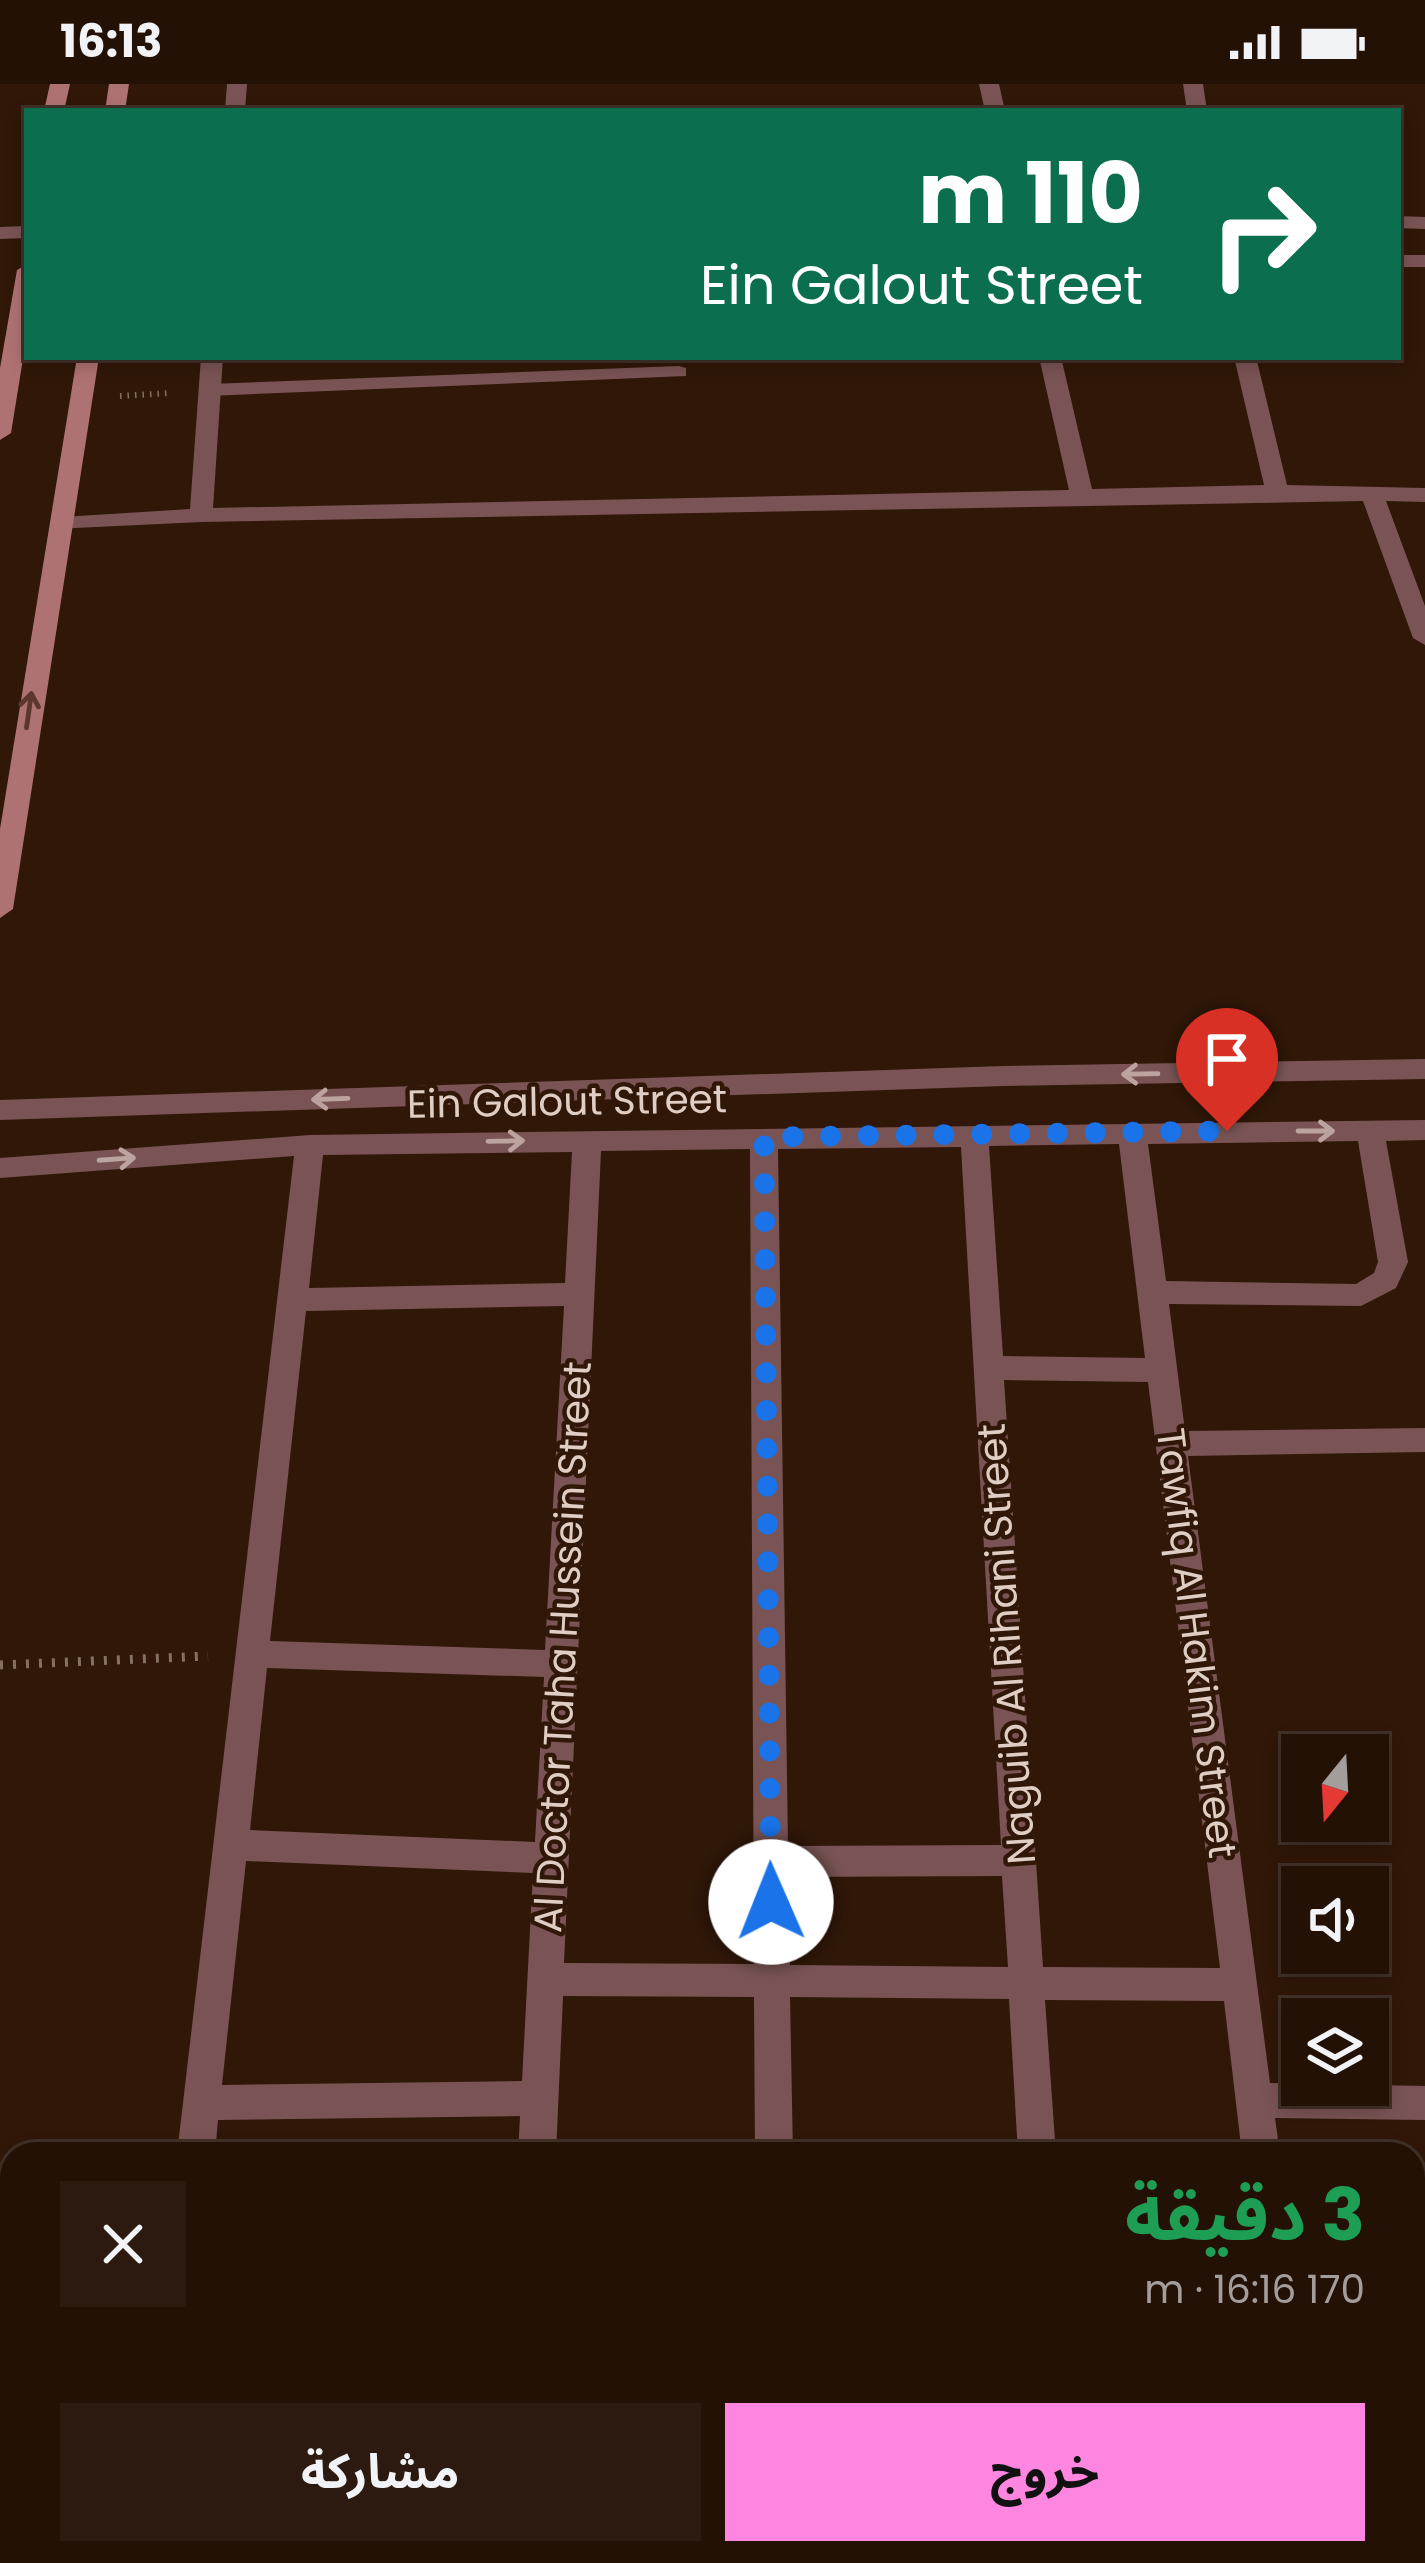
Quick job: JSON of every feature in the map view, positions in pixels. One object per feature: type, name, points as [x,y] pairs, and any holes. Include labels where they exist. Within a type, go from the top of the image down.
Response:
[{"type":"main road","points":[[0,433],[5,379],[24,300]]},
{"type":"main road","points":[[0,909],[88,360]]},
{"type":"street","points":[[201,515],[212,360]]},
{"type":"street","points":[[1051,360],[1082,496]]},
{"type":"street","points":[[1246,360],[1277,492]]},
{"type":"street","points":[[62,524],[201,515],[1082,496],[1277,492],[1425,496]]},
{"type":"street","points":[[1372,493],[1425,638]]},
{"type":"street","name":"Ein Galout Street","points":[[0,1110],[979,1076],[1425,1069]]},
{"type":"street","name":"Ein Galout Street","points":[[0,1168],[310,1144],[1425,1130]]},
{"type":"street","points":[[1152,1292],[1361,1295],[1386,1280],[1393,1262],[1370,1131]]},
{"type":"street","name":"Tawfiq Al Hakim Street","points":[[1132,1132],[1260,2142]]},
{"type":"street","name":"Naguib Al Rihani Street","points":[[974,1134],[1036,2142]]},
{"type":"street","points":[[764,1137],[773,2142]]},
{"type":"street","name":"Al Doctor Taha Hussein Street","points":[[538,2142],[587,1140]]},
{"type":"street","points":[[197,2142],[310,1144]]},
{"type":"street","points":[[293,1300],[580,1294]]},
{"type":"street","points":[[988,1368],[1162,1370]]},
{"type":"street","points":[[1171,1444],[1425,1440]]},
{"type":"street","points":[[252,1654],[562,1664]]},
{"type":"street","points":[[231,1845],[552,1858]]},
{"type":"street","points":[[771,1862],[1019,1860]]},
{"type":"street","points":[[546,1979],[1240,1985]]},
{"type":"street","points":[[202,2103],[540,2098]]},
{"type":"street","points":[[1255,2100],[1425,2103]]},
{"type":"lane","points":[[209,390],[679,372]]},
{"type":"path","points":[[85,398],[209,390]]},
{"type":"path","points":[[0,1665],[252,1654]]},
{"type":"route","points":[[771,1902],[764,1137],[1227,1131]]}]
